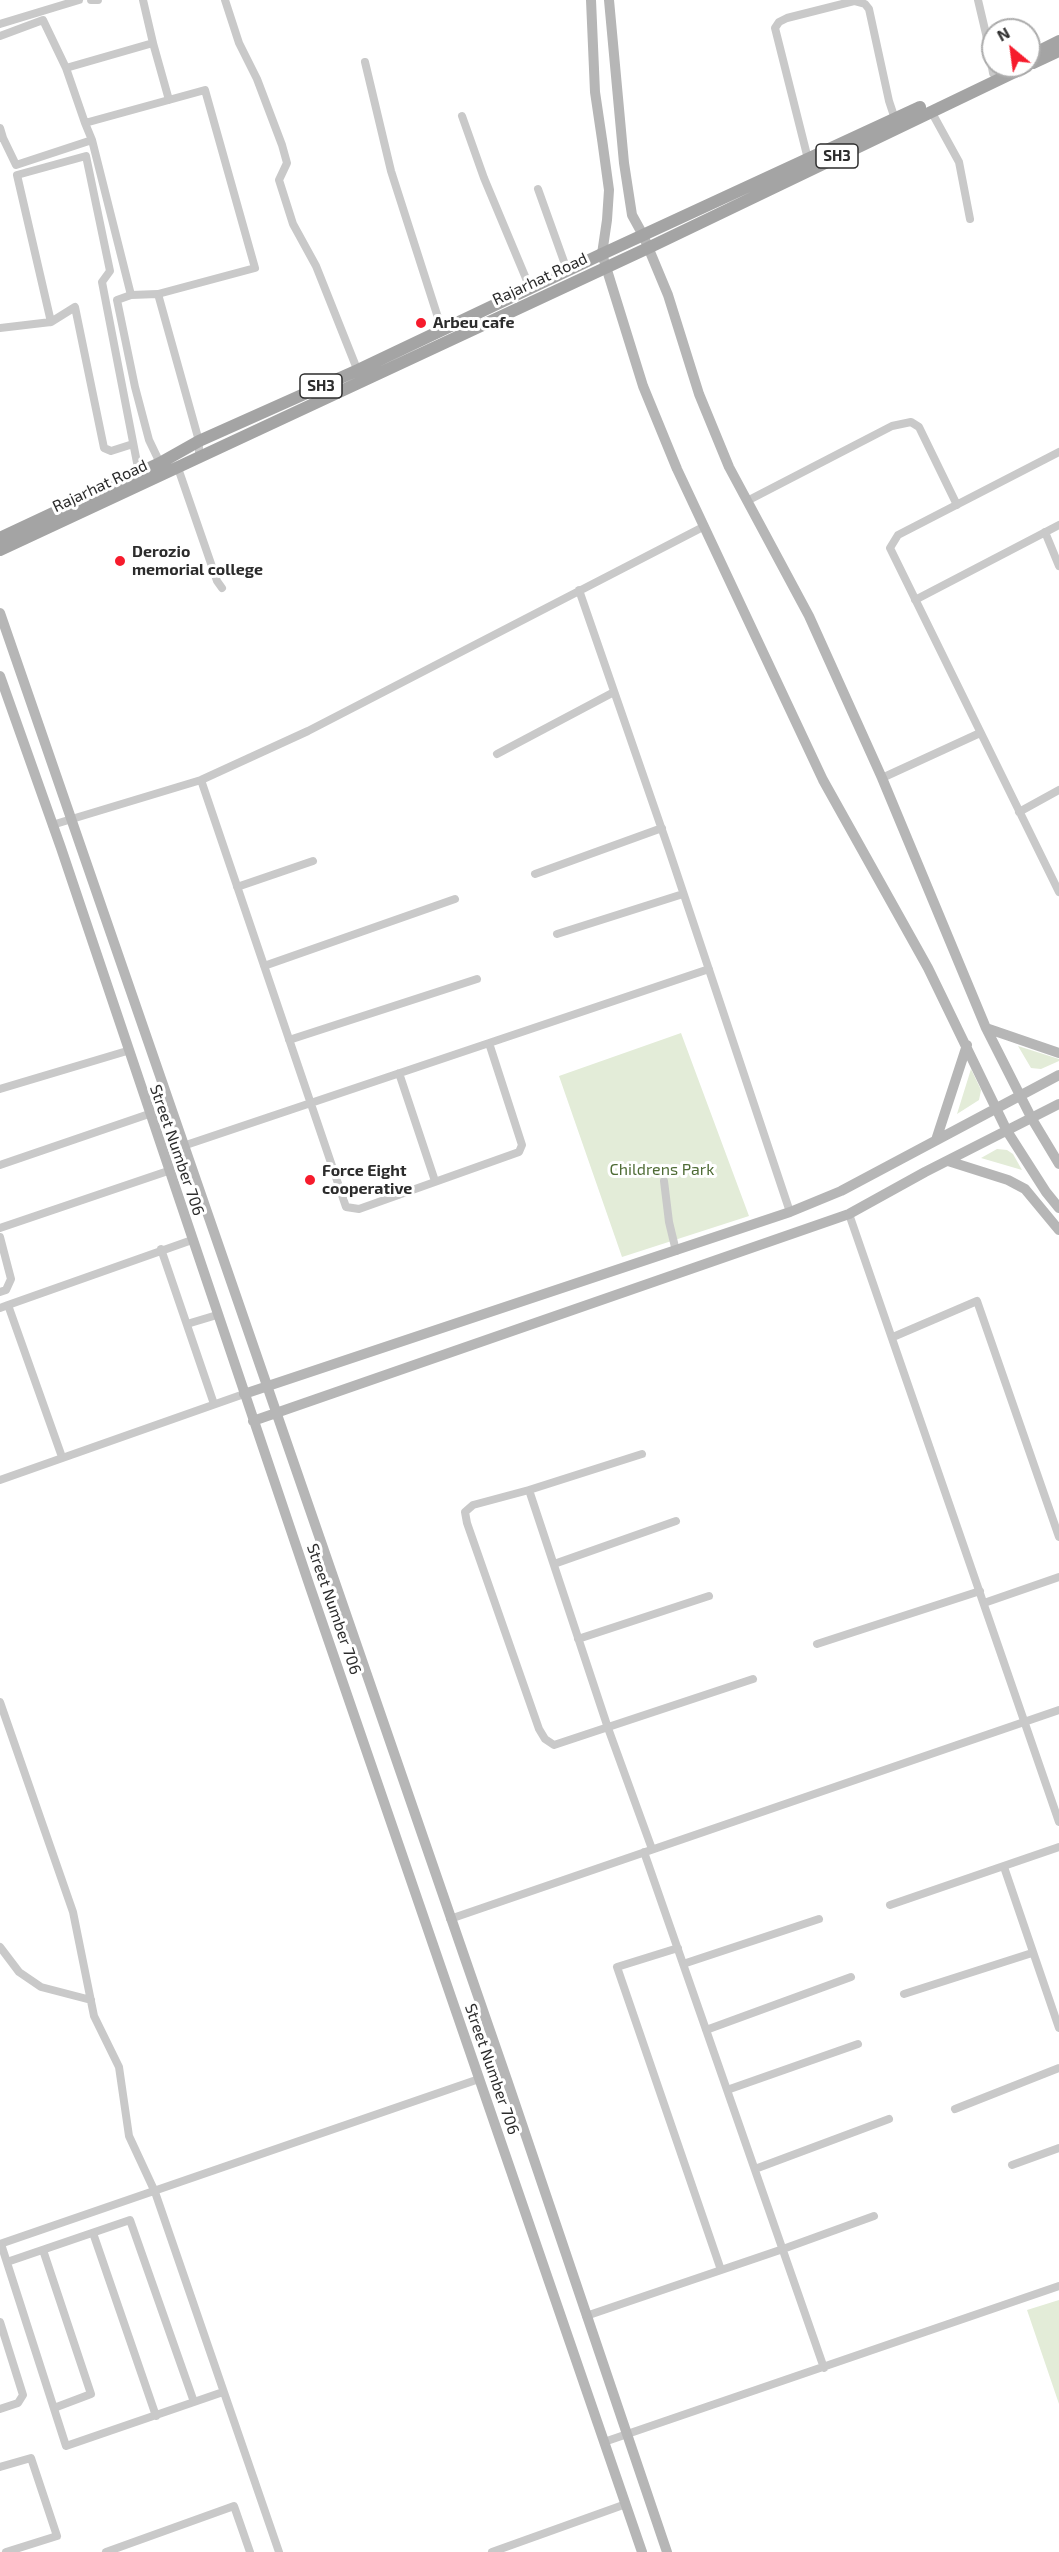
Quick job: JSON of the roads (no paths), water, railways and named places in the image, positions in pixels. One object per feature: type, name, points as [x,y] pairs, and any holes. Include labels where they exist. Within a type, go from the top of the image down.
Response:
[{"type":"main road","points":[[1041,50],[1059,41]]},
{"type":"main road","name":"Rajarhat Road","points":[[1041,59],[1059,51]]},
{"type":"main road","name":"Rajarhat Road","points":[[0,550],[199,458],[442,330],[567,270],[984,78]]},
{"type":"main road","name":"Rajarhat Road","points":[[0,538],[160,463],[200,441],[360,375],[648,248],[1001,78]]},
{"type":"street","points":[[0,24],[79,0]]},
{"type":"street","points":[[91,0],[98,0]]},
{"type":"street","points":[[143,0],[170,100]]},
{"type":"street","points":[[225,0],[239,43],[257,79],[282,145],[287,163],[279,180],[293,224],[316,266],[360,375]]},
{"type":"street","points":[[591,0],[595,92],[615,201],[602,254],[643,386],[676,469],[822,777],[928,968],[1007,1131],[1046,1192],[1059,1208]]},
{"type":"street","points":[[609,0],[624,163],[632,215],[643,235],[668,295],[699,394],[729,467],[809,616],[882,778],[986,1028],[1032,1119],[1059,1164]]},
{"type":"street","points":[[978,0],[982,18]]},
{"type":"street","points":[[808,159],[775,28],[779,22],[787,18],[854,1],[865,4],[869,9],[889,101],[896,119]]},
{"type":"street","points":[[0,36],[43,20],[66,68],[92,140],[131,295]]},
{"type":"street","points":[[66,68],[153,43]]},
{"type":"street","points":[[365,62],[391,171],[442,330]]},
{"type":"street","points":[[85,123],[205,90],[255,267],[158,294],[131,295],[117,300],[149,440],[160,463]]},
{"type":"street","points":[[931,111],[959,162],[970,219]]},
{"type":"street","points":[[462,116],[484,178],[531,288]]},
{"type":"street","points":[[0,128],[2,138],[16,165],[92,140]]},
{"type":"street","points":[[51,322],[17,175],[86,156],[110,271],[102,282],[139,473]]},
{"type":"street","points":[[538,189],[567,270]]},
{"type":"street","points":[[158,294],[200,441],[199,458]]},
{"type":"street","points":[[0,328],[51,322],[75,307],[104,448],[111,451],[133,444]]},
{"type":"street","points":[[747,501],[892,426],[911,422],[918,427],[957,505]]},
{"type":"street","points":[[1059,452],[898,535],[892,543],[891,554],[1019,812],[1056,880],[1059,892]]},
{"type":"street","points":[[178,468],[217,581],[222,588]]},
{"type":"street","points":[[915,600],[1059,525]]},
{"type":"street","points":[[52,825],[201,780],[308,731],[703,527]]},
{"type":"street","points":[[1045,532],[1059,566]]},
{"type":"street","points":[[579,590],[662,828],[790,1212]]},
{"type":"street","points":[[0,613],[667,2552]]},
{"type":"street","name":"Street Number 706","points":[[0,676],[253,1421],[642,2552]]},
{"type":"street","points":[[497,754],[614,692]]},
{"type":"street","points":[[882,778],[980,733]]},
{"type":"street","points":[[201,780],[346,1207],[359,1209],[519,1152],[522,1145],[489,1043]]},
{"type":"street","points":[[1019,812],[1059,790]]},
{"type":"street","points":[[535,874],[662,828]]},
{"type":"street","points":[[237,886],[313,861]]},
{"type":"street","points":[[557,934],[684,894]]},
{"type":"street","points":[[264,966],[455,899]]},
{"type":"street","points":[[183,1146],[709,969]]},
{"type":"street","points":[[289,1040],[477,979]]},
{"type":"street","points":[[986,1028],[1059,1053]]},
{"type":"street","points":[[936,1140],[967,1045]]},
{"type":"street","points":[[0,1089],[128,1051]]},
{"type":"street","points":[[399,1073],[435,1181]]},
{"type":"street","points":[[0,1480],[214,1404],[790,1212],[841,1191],[1059,1075]]},
{"type":"street","points":[[253,1421],[849,1214],[1059,1104]]},
{"type":"street","points":[[0,1165],[149,1114]]},
{"type":"street","points":[[948,1161],[1008,1180],[1025,1189],[1059,1230]]},
{"type":"street","points":[[0,1228],[168,1171]]},
{"type":"street","points":[[664,1181],[669,1222],[676,1251]]},
{"type":"street","points":[[849,1214],[1059,1822]]},
{"type":"street","points":[[0,1237],[11,1279],[6,1290],[0,1292]]},
{"type":"street","points":[[62,1457],[4,1306],[192,1239]]},
{"type":"street","points":[[161,1250],[214,1404]]},
{"type":"street","points":[[893,1337],[977,1301],[1059,1537]]},
{"type":"street","points":[[187,1324],[217,1315]]},
{"type":"street","points":[[642,1454],[529,1490],[473,1505],[465,1512],[539,1729],[545,1739],[554,1745],[753,1679]]},
{"type":"street","points":[[529,1490],[648,1850],[683,1964],[824,2368]]},
{"type":"street","points":[[554,1564],[676,1521]]},
{"type":"street","points":[[984,1603],[1059,1577]]},
{"type":"street","points":[[817,1644],[980,1591]]},
{"type":"street","points":[[578,1639],[708,1596]]},
{"type":"street","points":[[0,1702],[73,1912],[94,2016],[119,2067],[129,2136],[155,2192],[279,2552]]},
{"type":"street","points":[[450,1919],[1059,1710]]},
{"type":"street","points":[[890,1905],[1059,1848]]},
{"type":"street","points":[[1004,1867],[1059,2028]]},
{"type":"street","points":[[683,1964],[819,1919]]},
{"type":"street","points":[[0,1947],[19,1972],[41,1988],[91,2000]]},
{"type":"street","points":[[678,1948],[617,1967],[721,2270]]},
{"type":"street","points":[[904,1994],[1032,1953]]},
{"type":"street","points":[[706,2030],[851,1977]]},
{"type":"street","points":[[728,2090],[858,2044]]},
{"type":"street","points":[[955,2109],[1059,2068]]},
{"type":"street","points":[[223,2392],[66,2446],[1,2244],[479,2079]]},
{"type":"street","points":[[755,2169],[889,2119]]},
{"type":"street","points":[[1012,2165],[1059,2148]]},
{"type":"street","points":[[586,2316],[874,2216]]},
{"type":"street","points":[[7,2262],[130,2220],[194,2402]]},
{"type":"street","points":[[93,2233],[156,2415]]},
{"type":"street","points":[[43,2250],[91,2394],[54,2408]]},
{"type":"street","points":[[604,2442],[1059,2286]]},
{"type":"street","points":[[0,2322],[23,2395],[18,2403],[0,2409]]},
{"type":"street","points":[[0,2467],[31,2458],[57,2536],[6,2552]]},
{"type":"street","points":[[492,2552],[626,2504]]},
{"type":"street","points":[[105,2552],[234,2506],[250,2552]]},
{"type":"place","name":"Arbeu cafe","points":[[421,323]]},
{"type":"place","name":"Derozio memorial college","points":[[120,561]]},
{"type":"place","name":"Force Eight cooperative","points":[[310,1180]]},
{"type":"park label","name":"Childrens Park","points":[[662,1170]]}]
